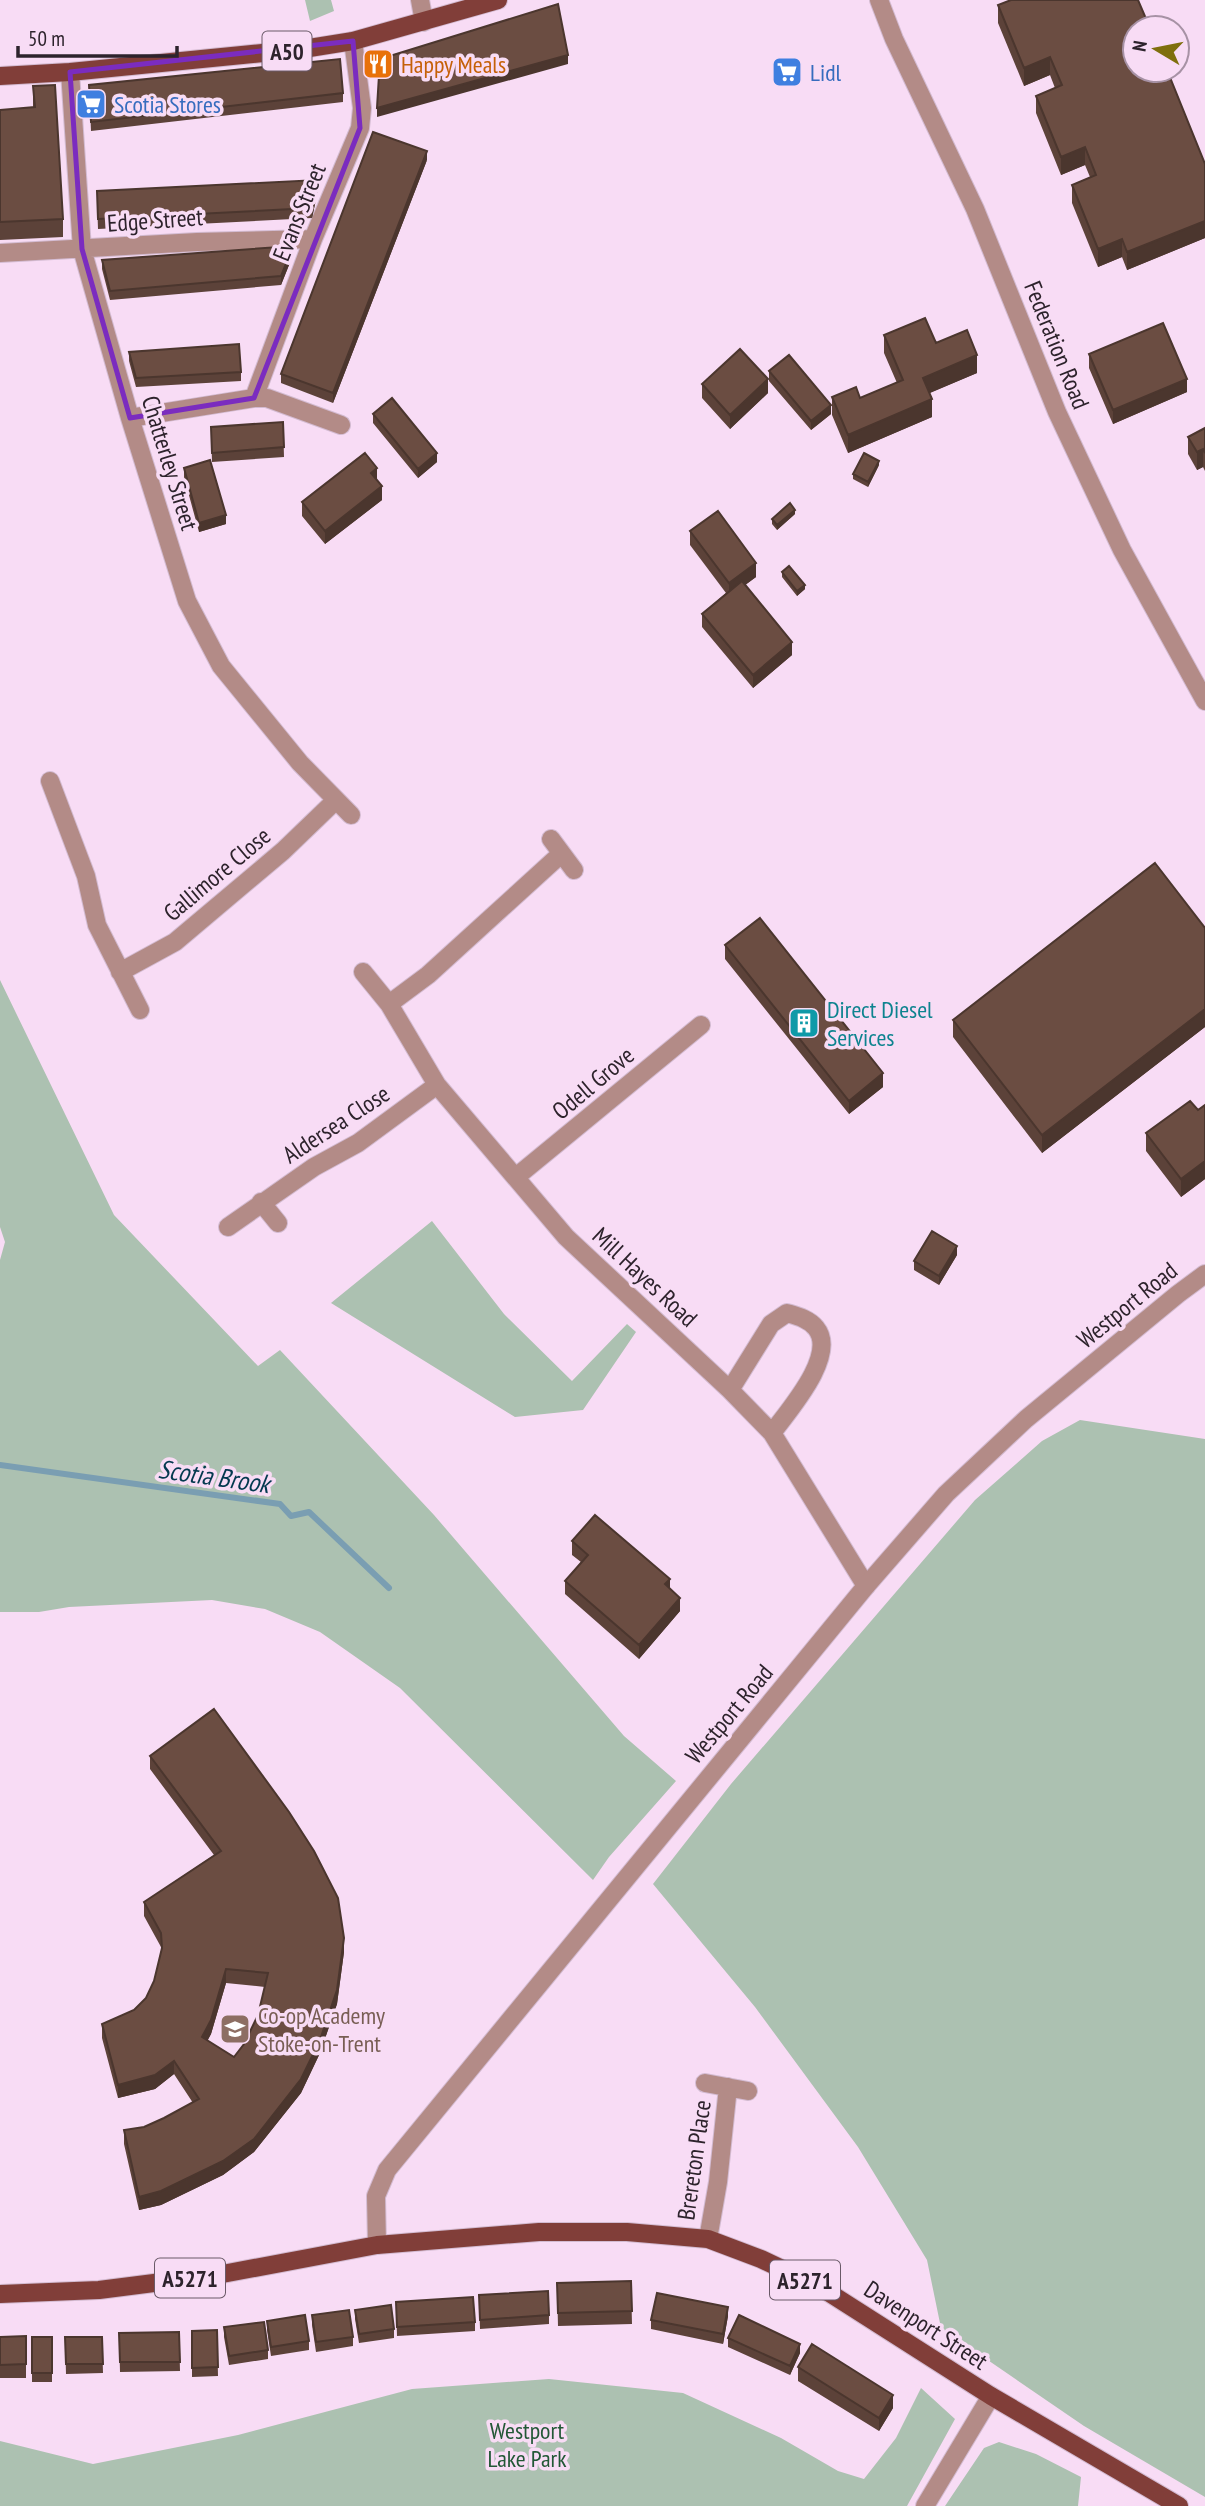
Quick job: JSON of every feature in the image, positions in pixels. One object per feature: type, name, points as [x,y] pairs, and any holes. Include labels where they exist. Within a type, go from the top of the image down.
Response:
[{"type":"main road","name":"A50","points":[[0,76],[70,72],[303,49],[353,41],[498,0]]},
{"type":"main road","name":"Davenport Street","points":[[377,2245],[539,2232],[626,2232],[708,2239],[761,2259],[820,2287],[991,2396],[1179,2506]]},
{"type":"main road","name":"A5271","points":[[0,2294],[99,2290],[204,2277],[377,2245]]},
{"type":"street","points":[[420,0],[424,22]]},
{"type":"street","name":"Federation Road","points":[[879,0],[894,39],[975,209],[1057,412],[1122,550],[1205,701]]},
{"type":"street","name":"Evans Street","points":[[254,398],[313,239],[360,128],[362,108],[353,41]]},
{"type":"street","name":"Chatterley Street","points":[[70,72],[82,249],[187,601],[221,666],[300,763],[351,815]]},
{"type":"street","name":"Edge Street","points":[[0,253],[197,242],[313,239]]},
{"type":"street","points":[[131,418],[267,398],[341,425]]},
{"type":"street","points":[[50,781],[86,876],[97,925],[140,1010]]},
{"type":"street","name":"Gallimore Close","points":[[120,972],[175,942],[283,852],[336,800]]},
{"type":"street","points":[[389,1004],[428,975],[556,847],[574,870]]},
{"type":"street","name":"Mill Hayes Road","points":[[363,972],[389,1004],[437,1085],[566,1237],[730,1390],[772,1433],[866,1586]]},
{"type":"street","name":"Odell Grove","points":[[516,1177],[701,1025]]},
{"type":"street","name":"Aldersea Close","points":[[228,1227],[314,1167],[358,1143],[437,1085]]},
{"type":"street","points":[[261,1202],[278,1223]]},
{"type":"street","name":"Westport Road","points":[[377,2245],[376,2196],[387,2170],[866,1586],[946,1494],[1026,1419],[1178,1294],[1205,1275]]},
{"type":"street","points":[[730,1390],[771,1324],[787,1313],[806,1320],[817,1328],[823,1343],[820,1361],[772,1433]]},
{"type":"street","name":"Brereton Place","points":[[705,2083],[748,2091]]},
{"type":"street","name":"Brereton Place","points":[[708,2239],[718,2182],[728,2087]]},
{"type":"street","points":[[925,2506],[991,2396]]},
{"type":"highlighted area","points":[[353,41],[360,128],[254,398],[130,418],[82,249],[70,72]]},
{"type":"green space","points":[[305,0],[331,0],[334,11],[310,21]]},
{"type":"green space","points":[[0,980],[114,1215],[258,1366],[280,1350],[434,1515],[624,1736],[676,1781],[609,1857],[593,1880],[400,1688],[320,1632],[265,1609],[212,1600],[69,1607],[39,1612],[0,1612],[0,1260],[5,1242],[0,1227]]},
{"type":"green space","points":[[432,1221],[504,1314],[572,1381],[627,1324],[636,1332],[583,1410],[515,1417],[331,1303]]},
{"type":"green space","points":[[1080,1420],[1205,1439],[1205,2497],[1084,2426],[941,2328],[927,2260],[858,2147],[755,2007],[653,1884],[731,1784],[975,1500],[1042,1441]]},
{"type":"green space","name":"Westport Lake Park","points":[[549,2379],[683,2393],[781,2438],[838,2471],[864,2479],[896,2438],[921,2388],[955,2419],[907,2506],[0,2506],[0,2441],[93,2464],[238,2435],[412,2389]]},
{"type":"green space","points":[[999,2442],[1036,2454],[1081,2477],[1078,2506],[945,2506],[984,2448]]},
{"type":"building","points":[[1011,0],[1138,0],[1144,14],[1121,14],[1121,84],[1173,84],[1205,164],[1205,221],[1127,252],[1122,239],[1098,249],[1072,185],[1096,175],[1085,147],[1061,157],[1036,96],[1062,85],[1050,57],[1024,68],[998,5]]},
{"type":"building","points":[[558,4],[568,55],[377,108],[380,59]]},
{"type":"building","points":[[340,59],[343,93],[91,122],[89,85]]},
{"type":"building","points":[[55,85],[63,219],[0,222],[0,110],[35,107],[33,86]]},
{"type":"building","points":[[373,132],[427,151],[333,393],[281,374]]},
{"type":"building","points":[[318,180],[312,208],[98,219],[97,191]]},
{"type":"building","points":[[293,246],[281,276],[110,291],[102,260]]},
{"type":"building","points":[[925,318],[936,343],[967,330],[977,355],[923,378],[932,399],[848,435],[832,397],[856,387],[860,398],[903,380],[884,335]]},
{"type":"building","points":[[1163,323],[1187,379],[1113,410],[1089,354]]},
{"type":"building","points":[[239,344],[241,372],[136,378],[129,352]]},
{"type":"building","points":[[740,349],[768,379],[730,415],[702,384]]},
{"type":"building","points":[[789,355],[831,405],[811,421],[769,371]]},
{"type":"building","points":[[392,398],[437,453],[418,469],[373,414]]},
{"type":"building","points":[[283,422],[284,447],[212,453],[211,427]]},
{"type":"building","points":[[1205,428],[1205,453],[1203,449],[1197,452],[1188,437]]},
{"type":"building","points":[[365,453],[377,468],[371,473],[382,486],[325,531],[302,502]]},
{"type":"building","points":[[864,453],[879,461],[868,482],[853,474]]},
{"type":"building","points":[[210,460],[226,515],[199,523],[184,468]]},
{"type":"building","points":[[790,503],[795,510],[777,525],[772,519]]},
{"type":"building","points":[[718,511],[756,563],[729,583],[690,531]]},
{"type":"building","points":[[789,566],[805,585],[797,591],[782,572]]},
{"type":"building","points":[[742,581],[792,642],[753,675],[702,614]]},
{"type":"building","points":[[1155,863],[1205,928],[1205,1009],[1042,1135],[953,1020]]},
{"type":"building","name":"Direct Diesel Services","points":[[760,918],[883,1073],[849,1101],[725,945]]},
{"type":"building","points":[[1190,1101],[1198,1110],[1205,1105],[1205,1161],[1181,1179],[1146,1133]]},
{"type":"building","points":[[932,1231],[957,1246],[939,1276],[914,1261]]},
{"type":"building","points":[[595,1515],[670,1579],[665,1584],[680,1598],[639,1645],[565,1581],[588,1555],[572,1541]]},
{"type":"building","points":[[214,1709],[314,1851],[338,1898],[344,1938],[337,1990],[320,2040],[301,2079],[254,2139],[223,2161],[161,2191],[139,2197],[124,2130],[144,2127],[199,2099],[174,2061],[155,2075],[118,2085],[102,2024],[134,2010],[146,1998],[154,1981],[162,1948],[161,1933],[144,1902],[221,1851],[150,1756]],"holes":[[[226,1969],[268,1973],[258,2015],[244,2044],[234,2057],[202,2037],[211,2020]]]},
{"type":"building","points":[[631,2281],[632,2311],[558,2313],[557,2283]]},
{"type":"building","points":[[548,2291],[549,2315],[480,2320],[479,2295]]},
{"type":"building","points":[[657,2293],[728,2307],[723,2334],[651,2320]]},
{"type":"building","points":[[473,2297],[475,2322],[397,2327],[396,2302]]},
{"type":"building","points":[[391,2305],[394,2329],[359,2334],[355,2310]]},
{"type":"building","points":[[349,2310],[353,2337],[316,2342],[312,2315]]},
{"type":"building","points":[[305,2315],[309,2341],[271,2347],[267,2321]]},
{"type":"building","points":[[739,2315],[800,2344],[790,2366],[728,2338]]},
{"type":"building","points":[[264,2322],[268,2350],[229,2356],[224,2327]]},
{"type":"building","points":[[217,2330],[218,2367],[192,2368],[192,2331]]},
{"type":"building","points":[[179,2332],[180,2362],[120,2362],[119,2333]]},
{"type":"building","points":[[26,2336],[26,2364],[0,2365],[0,2337]]},
{"type":"building","points":[[32,2337],[52,2337],[52,2373],[32,2373]]},
{"type":"building","points":[[65,2337],[102,2337],[103,2364],[66,2364]]},
{"type":"building","points":[[812,2344],[893,2395],[879,2418],[798,2367]]},
{"type":"waterway","name":"Scotia Brook","points":[[0,1465],[280,1504],[291,1516],[309,1512],[389,1588]]},
{"type":"place","name":"Happy Meals","points":[[378,64]]},
{"type":"place","name":"Lidl","points":[[787,72]]},
{"type":"place","name":"Scotia Stores","points":[[91,104]]},
{"type":"place","name":"Direct Diesel Services","points":[[804,1023]]},
{"type":"place","name":"Co-op Academy Stoke-on-Trent","points":[[235,2029]]}]
